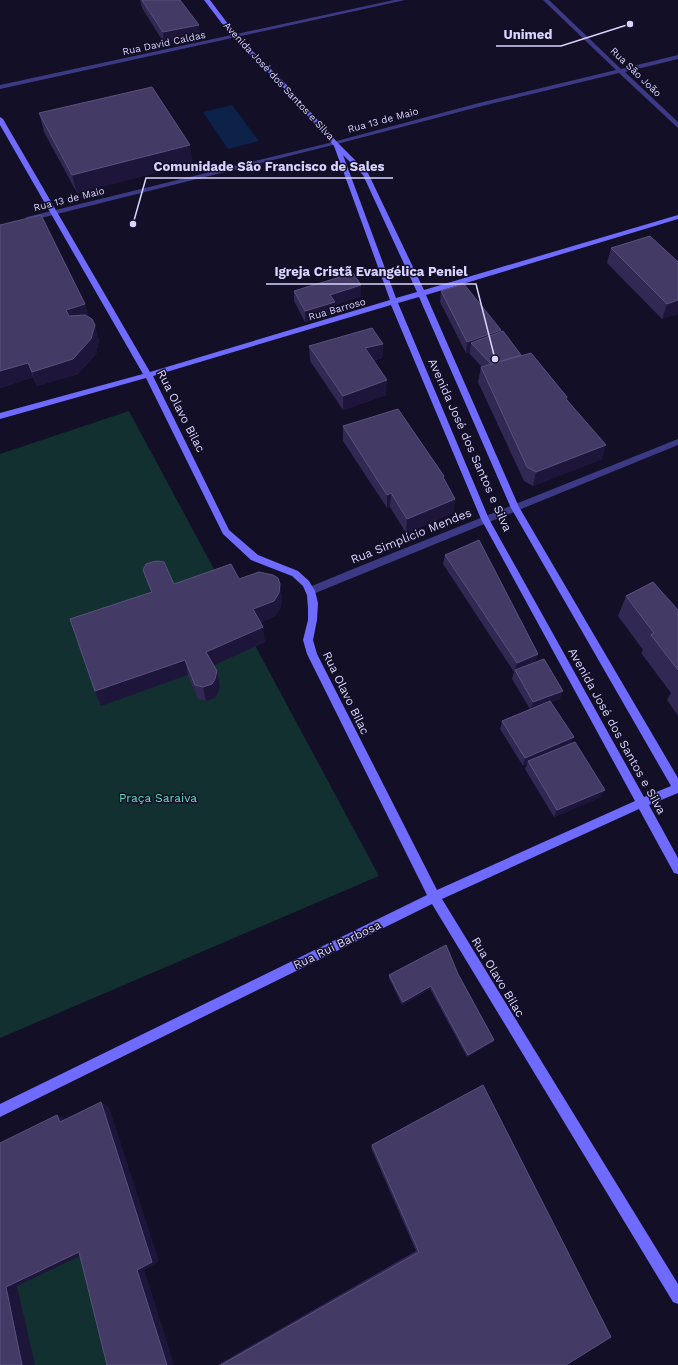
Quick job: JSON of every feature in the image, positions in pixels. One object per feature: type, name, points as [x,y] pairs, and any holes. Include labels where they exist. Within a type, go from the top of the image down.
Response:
[{"type":"street","name":"Avenida José dos Santos e Silva","points":[[207,0],[235,37],[282,83],[366,174],[422,294],[516,508],[678,788]]},
{"type":"street","name":"Rua David Caldas","points":[[0,87],[402,0]]},
{"type":"street","name":"Rua São João","points":[[546,0],[678,126]]},
{"type":"street","name":"Rua 13 de Maio","points":[[21,221],[336,143],[481,104],[678,57]]},
{"type":"street","name":"Rua Olavo Bilac","points":[[0,119],[148,375],[226,532],[242,548],[259,559],[273,565],[287,568],[302,578],[310,590],[312,605],[312,622],[308,642],[310,649],[322,676],[434,897],[678,1297]]},
{"type":"street","name":"Avenida José dos Santos e Silva","points":[[336,143],[394,302],[485,518],[678,869]]},
{"type":"street","name":"Rua Barroso","points":[[0,416],[148,375],[678,217]]},
{"type":"street","name":"Rua Simplício Mendes","points":[[310,590],[485,518],[516,508],[678,442]]},
{"type":"street","name":"Rua Rui Barbosa","points":[[0,1111],[434,897],[678,788]]},
{"type":"green space","name":"Praça Saraiva","points":[[129,411],[379,876],[0,1038],[0,454]]},
{"type":"green space","points":[[66,1119],[69,1126],[159,1261],[144,1270],[174,1365],[0,1365],[0,1152]]},
{"type":"water","points":[[232,105],[259,141],[228,149],[203,112]]},
{"type":"building","points":[[142,0],[180,0],[199,25],[163,32]]},
{"type":"building","points":[[152,87],[190,145],[72,175],[39,113]]},
{"type":"building","points":[[41,215],[85,304],[66,310],[69,316],[85,315],[92,319],[95,325],[91,339],[73,359],[32,372],[28,363],[0,371],[0,225]]},
{"type":"building","points":[[650,236],[678,262],[678,300],[667,304],[611,248]]},
{"type":"building","points":[[353,273],[361,285],[330,295],[335,302],[305,311],[294,291]]},
{"type":"building","points":[[464,284],[501,330],[467,342],[441,291]]},
{"type":"building","points":[[372,328],[383,344],[365,348],[387,380],[343,396],[309,346]]},
{"type":"building","points":[[503,331],[521,355],[491,364],[471,343]]},
{"type":"building","points":[[531,353],[567,397],[566,399],[606,445],[536,472],[527,467],[481,367]]},
{"type":"building","points":[[398,409],[444,476],[443,477],[455,499],[407,519],[391,493],[387,495],[343,426]]},
{"type":"building","points":[[479,540],[538,654],[517,663],[445,555]]},
{"type":"building","points":[[158,561],[164,562],[174,584],[231,564],[239,579],[259,572],[273,575],[278,578],[280,584],[279,593],[274,601],[253,609],[263,627],[206,652],[217,671],[212,684],[203,687],[195,685],[185,660],[95,691],[70,619],[152,592],[143,570],[146,564]]},
{"type":"building","points":[[653,582],[678,610],[678,670],[651,635],[654,633],[626,596]]},
{"type":"building","points":[[544,659],[563,691],[533,702],[515,670]]},
{"type":"building","points":[[550,701],[574,737],[525,758],[502,721]]},
{"type":"building","points":[[575,742],[605,790],[557,810],[528,761]]},
{"type":"building","points":[[446,945],[458,974],[494,1040],[468,1055],[431,986],[403,1002],[389,975]]},
{"type":"building","points":[[483,1085],[611,1337],[566,1365],[221,1365],[419,1252],[372,1145]]},
{"type":"building","points":[[101,1102],[152,1262],[137,1270],[167,1365],[107,1365],[79,1252],[6,1287],[22,1365],[0,1365],[0,1143],[57,1115],[60,1122]]},
{"type":"place","name":"Unimed","points":[[630,24]]},
{"type":"place","name":"Comunidade São Francisco de Sales","points":[[133,224]]},
{"type":"place","name":"Igreja Cristã Evangélica Peniel","points":[[495,359]]}]
